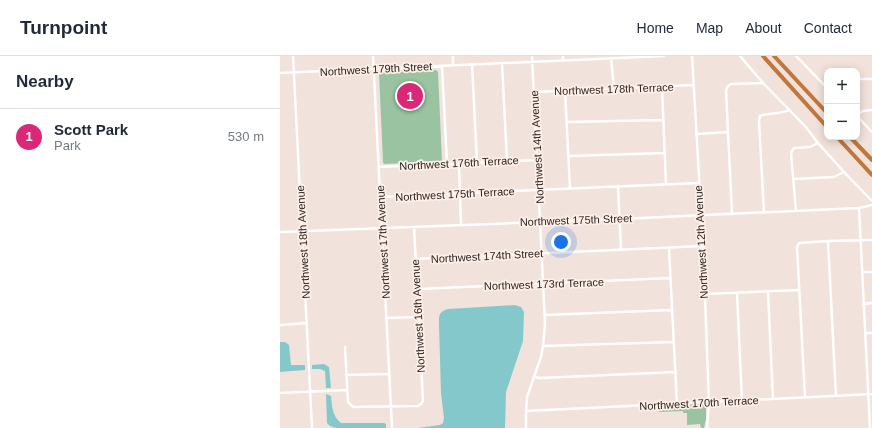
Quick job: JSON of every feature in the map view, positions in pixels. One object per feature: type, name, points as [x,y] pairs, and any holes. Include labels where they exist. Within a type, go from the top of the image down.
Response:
[{"type":"highway","points":[[763,56],[824,123]]},
{"type":"highway","points":[[774,56],[824,110]]},
{"type":"highway","points":[[840,140],[872,175]]},
{"type":"highway","points":[[853,140],[872,160]]},
{"type":"street","name":"Northwest 18th Avenue","points":[[293,56],[312,428]]},
{"type":"street","name":"Northwest 17th Avenue","points":[[373,56],[392,428]]},
{"type":"street","points":[[453,56],[454,65]]},
{"type":"street","name":"Northwest 14th Avenue","points":[[526,428],[527,397],[543,346],[545,315],[540,190],[532,56]]},
{"type":"street","name":"Northwest 179th Street","points":[[280,73],[664,56]]},
{"type":"street","name":"Northwest 12th Avenue","points":[[692,56],[698,183],[703,246],[709,402],[707,428]]},
{"type":"street","points":[[740,56],[872,201]]},
{"type":"street","points":[[796,56],[822,83]]},
{"type":"street","points":[[611,58],[614,89]]},
{"type":"street","points":[[502,63],[507,161]]},
{"type":"street","points":[[472,64],[477,163]]},
{"type":"street","points":[[442,66],[447,164]]},
{"type":"street","points":[[860,79],[872,78]]},
{"type":"street","points":[[732,214],[726,90],[731,84],[763,83]]},
{"type":"street","name":"Northwest 178th Terrace","points":[[535,92],[693,85]]},
{"type":"street","points":[[662,87],[666,184]]},
{"type":"street","points":[[565,91],[570,188]]},
{"type":"street","points":[[764,213],[758,121],[760,116],[766,113],[783,113],[789,110]]},
{"type":"street","points":[[860,113],[863,111],[872,110]]},
{"type":"street","points":[[860,118],[872,132]]},
{"type":"street","points":[[566,122],[663,120]]},
{"type":"street","points":[[696,134],[728,132]]},
{"type":"street","points":[[796,211],[792,153],[794,148],[810,147],[818,143]]},
{"type":"street","points":[[568,156],[665,153]]},
{"type":"street","name":"Northwest 176th Terrace","points":[[379,167],[538,160]]},
{"type":"street","points":[[459,164],[461,225]]},
{"type":"street","points":[[793,179],[834,177],[844,172]]},
{"type":"street","name":"Northwest 175th Terrace","points":[[380,197],[698,183]]},
{"type":"street","points":[[618,186],[621,250]]},
{"type":"street","name":"Northwest 175th Street","points":[[280,232],[764,213],[872,206]]},
{"type":"street","points":[[859,208],[866,363],[871,428]]},
{"type":"street","name":"Northwest 16th Avenue","points":[[391,407],[418,406],[423,401],[414,227]]},
{"type":"street","points":[[805,397],[797,247],[799,243],[872,240]]},
{"type":"street","points":[[828,241],[836,396]]},
{"type":"street","name":"Northwest 174th Street","points":[[415,259],[669,249],[703,246]]},
{"type":"street","points":[[669,249],[677,404]]},
{"type":"street","points":[[862,272],[872,272]]},
{"type":"street","name":"Northwest 173rd Terrace","points":[[417,289],[671,278]]},
{"type":"street","points":[[704,294],[799,290]]},
{"type":"street","points":[[768,292],[773,399]]},
{"type":"street","points":[[737,293],[742,401]]},
{"type":"street","points":[[863,304],[872,303]]},
{"type":"street","points":[[545,315],[672,310]]},
{"type":"street","points":[[386,318],[418,317]]},
{"type":"street","points":[[280,325],[307,323]]},
{"type":"street","points":[[865,333],[872,333]]},
{"type":"street","points":[[543,346],[674,342]]},
{"type":"street","points":[[345,347],[348,402],[350,405],[353,407],[391,407]]},
{"type":"street","points":[[866,363],[872,363]]},
{"type":"street","points":[[534,376],[540,378],[676,372]]},
{"type":"street","points":[[346,375],[389,374]]},
{"type":"street","points":[[280,393],[347,390]]},
{"type":"street","name":"Northwest 170th Terrace","points":[[526,411],[872,394]]},
{"type":"green space","points":[[436,70],[438,72],[442,161],[384,164],[379,73]]},
{"type":"green space","points":[[706,405],[706,419],[704,428],[701,428],[700,424],[687,425],[687,413],[683,413],[683,411],[659,412],[659,406]]},
{"type":"water","points":[[515,305],[521,307],[524,312],[523,341],[506,392],[505,428],[418,428],[440,425],[443,423],[444,418],[441,393],[439,317],[441,313],[448,309]]},
{"type":"water","points":[[280,342],[285,342],[289,345],[291,365],[305,365],[305,370],[280,372]]},
{"type":"water","points":[[324,364],[329,367],[331,388],[326,388],[325,371],[320,369],[312,369],[312,365]]},
{"type":"water","points":[[326,394],[331,396],[334,414],[341,423],[384,423],[386,424],[386,428],[336,428],[330,426],[327,423]]},
{"type":"place","name":"Scott Park","points":[[410,96]]}]
